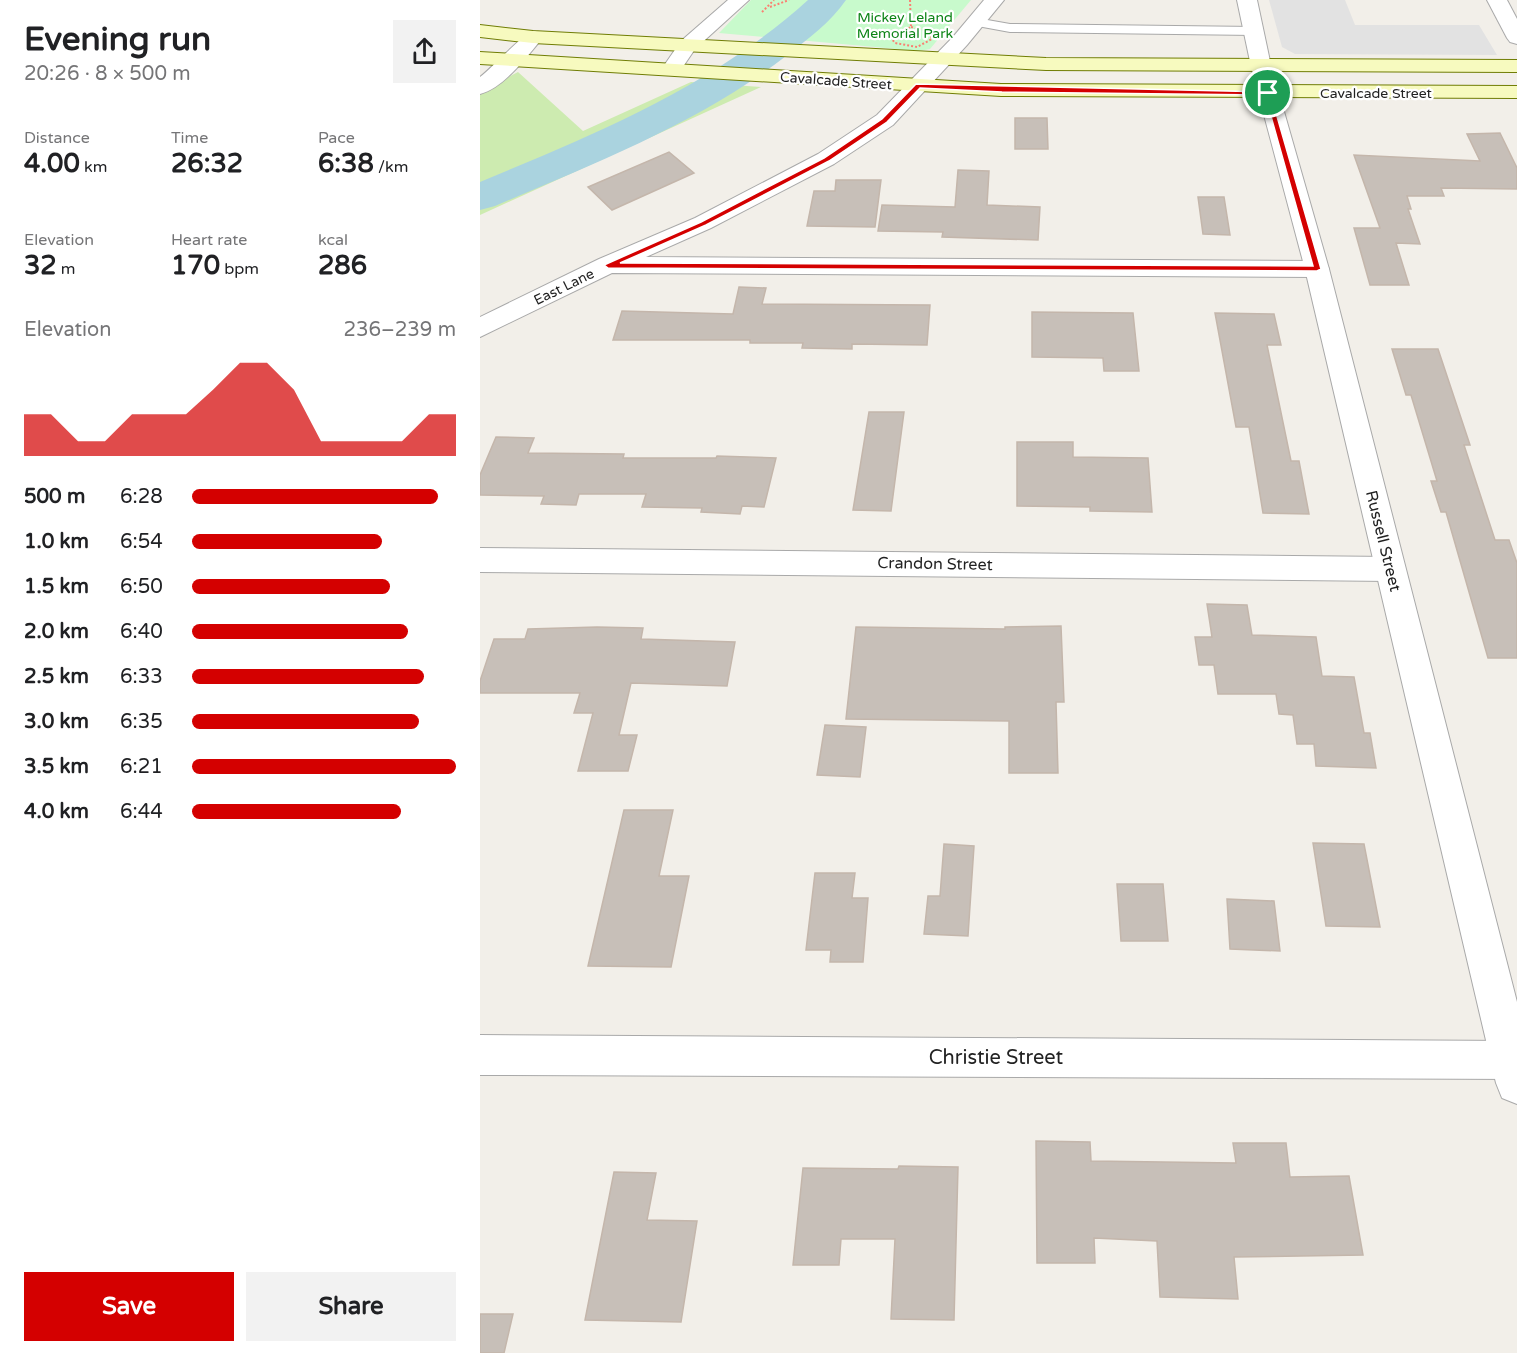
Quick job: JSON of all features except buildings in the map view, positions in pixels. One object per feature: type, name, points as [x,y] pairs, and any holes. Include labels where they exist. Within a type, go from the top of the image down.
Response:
[{"type":"main road","name":"Cavalcade Street","points":[[480,32],[532,37],[1046,64],[1264,80],[1517,92]]},
{"type":"main road","name":"Cavalcade Street","points":[[480,58],[1002,90],[1264,80],[1517,66]]},
{"type":"street","points":[[671,70],[688,45],[739,0]]},
{"type":"street","name":"East Lane","points":[[480,328],[608,265],[703,223],[826,159],[885,120],[943,60],[994,0]]},
{"type":"street","name":"Russell Street","points":[[1247,0],[1264,80],[1317,269],[1514,1072]]},
{"type":"street","points":[[1497,0],[1517,38]]},
{"type":"street","points":[[480,88],[512,60],[532,37]]},
{"type":"street","points":[[608,265],[1317,269]]},
{"type":"street","name":"Crandon Street","points":[[480,560],[1390,569]]},
{"type":"street","name":"Christie Street","points":[[480,1055],[1514,1072]]},
{"type":"lane","points":[[976,22],[1010,28],[1254,31]]},
{"type":"path","points":[[769,7],[789,0]]},
{"type":"path","points":[[910,0],[911,27]]},
{"type":"green space","name":"Mickey Leland Memorial Park","points":[[751,0],[971,0],[930,49],[919,51],[719,33]]},
{"type":"green space","points":[[518,72],[583,131],[691,82],[761,87],[480,215],[480,92]]},
{"type":"shaded area","points":[[1269,0],[1345,0],[1355,25],[1479,25],[1497,55],[1295,54],[1282,47]]},
{"type":"waterway","points":[[480,197],[619,137],[709,91],[751,65],[829,0]]},
{"type":"route","points":[[918,86],[1002,90],[1268,93],[1317,269],[608,265],[703,223],[826,159],[885,120],[918,86]]}]
